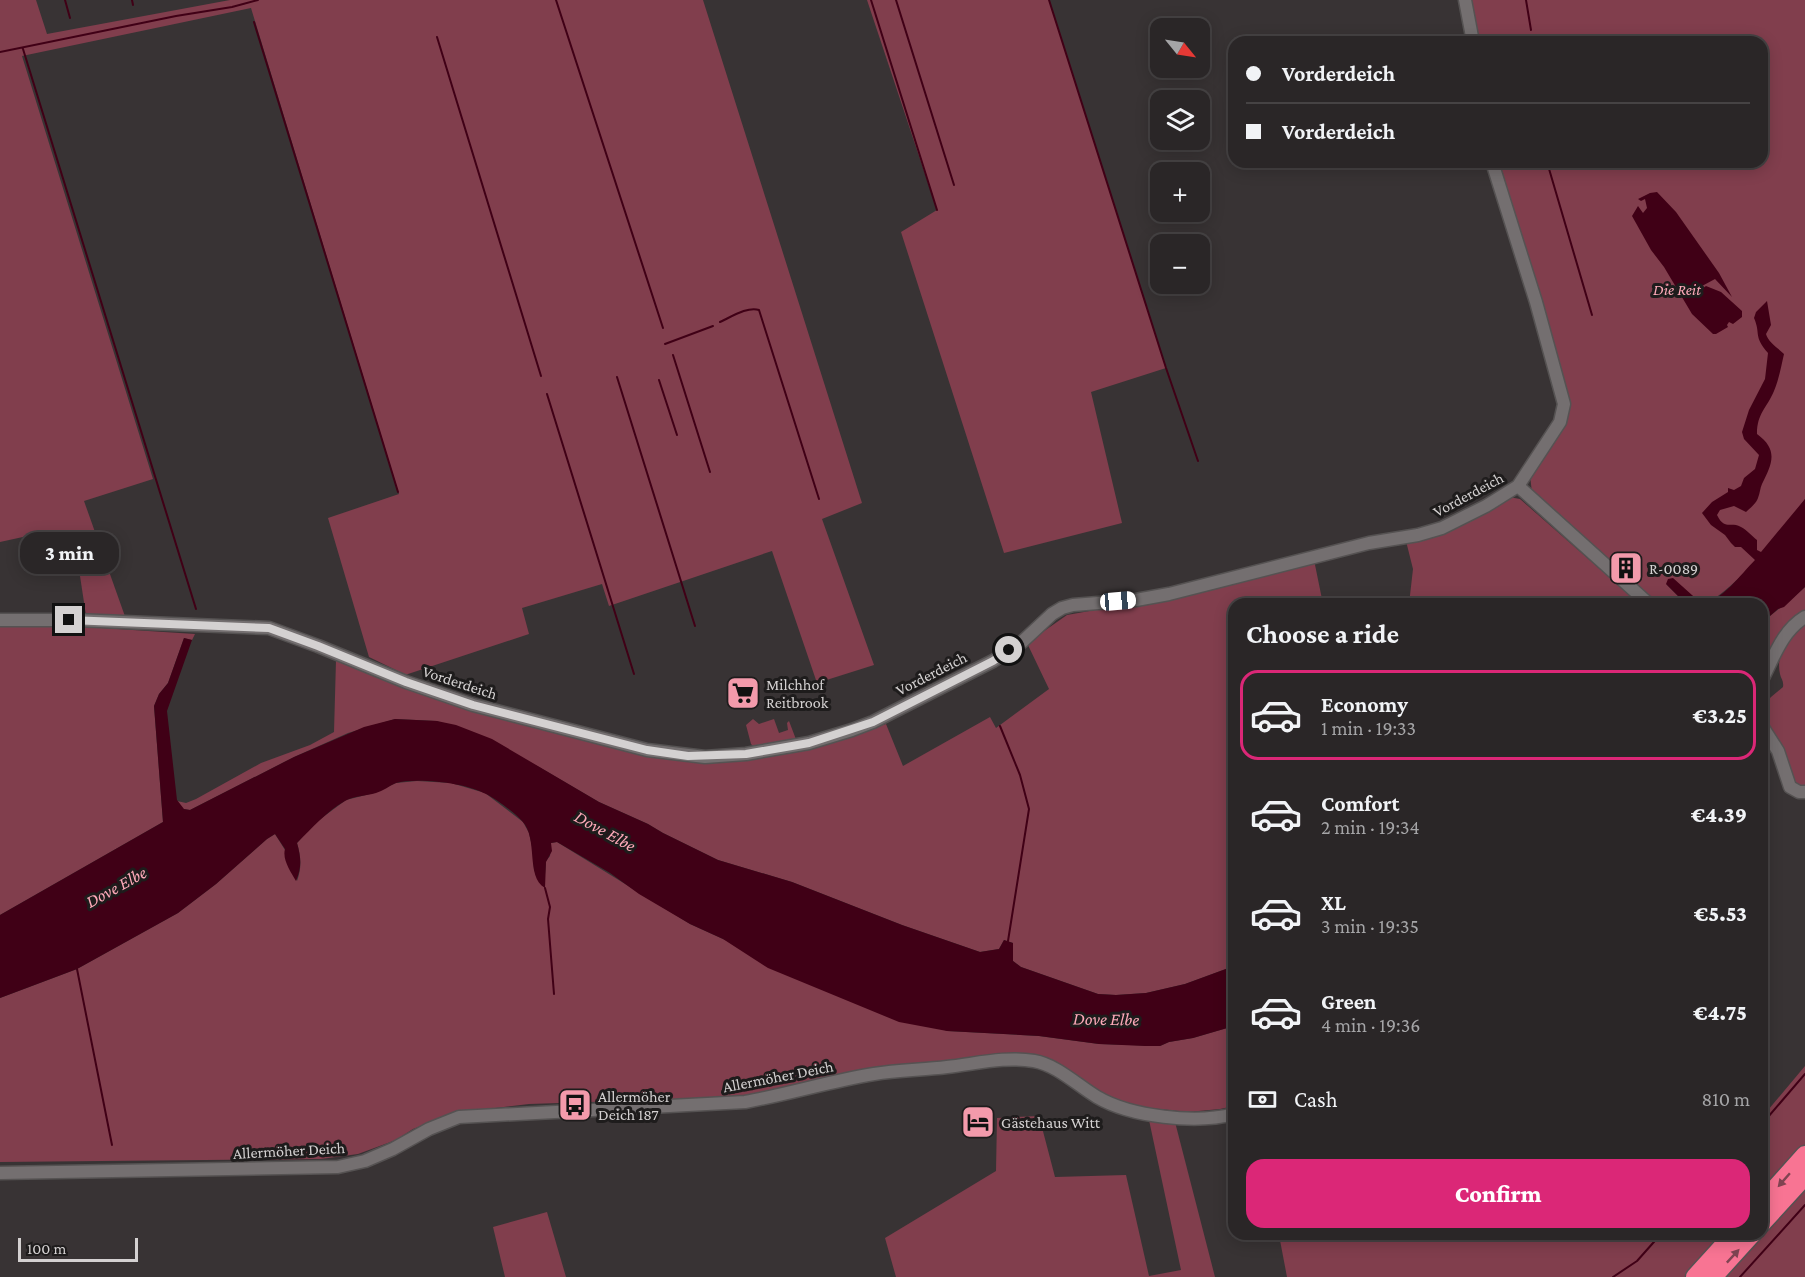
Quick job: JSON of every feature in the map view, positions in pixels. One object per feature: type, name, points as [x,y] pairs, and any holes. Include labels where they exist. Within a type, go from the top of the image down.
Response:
[{"type":"highway","points":[[1768,1196],[1805,1155]]},
{"type":"highway","points":[[1768,1217],[1805,1176]]},
{"type":"highway","points":[[1695,1277],[1729,1240]]},
{"type":"highway","points":[[1713,1277],[1747,1240]]},
{"type":"street","points":[[1465,0],[1472,36]]},
{"type":"street","name":"Vorderdeich","points":[[0,620],[76,620],[269,628],[434,692],[647,750],[688,756],[746,754],[809,743],[873,722],[993,661],[1022,642],[1052,614],[1062,608],[1169,594],[1369,543],[1418,535],[1452,524],[1518,486],[1560,422],[1564,404],[1536,302],[1494,168]]},
{"type":"street","points":[[1518,486],[1642,598]]},
{"type":"street","points":[[1768,668],[1788,631],[1805,617]]},
{"type":"street","points":[[1768,736],[1778,752],[1790,787],[1799,792],[1805,792]]},
{"type":"street","name":"Allermöher Deich","points":[[0,1173],[338,1167],[365,1161],[459,1117],[745,1102],[784,1095],[815,1085],[877,1074],[1011,1060],[1036,1061],[1054,1069],[1111,1105],[1130,1111],[1187,1118],[1228,1115]]},
{"type":"green space","points":[[0,0],[36,0],[47,34],[230,0],[703,0],[862,503],[822,519],[874,665],[817,683],[772,551],[609,606],[602,584],[522,608],[529,634],[405,675],[474,701],[570,726],[692,753],[755,748],[751,744],[746,725],[753,719],[759,724],[774,719],[779,733],[788,730],[789,721],[797,742],[819,745],[886,724],[903,766],[990,717],[996,728],[1049,689],[1027,643],[1067,615],[1191,593],[1313,555],[1322,598],[1228,598],[1228,968],[1185,984],[1146,993],[1098,994],[1021,967],[1013,961],[1013,943],[1004,940],[999,949],[980,952],[902,925],[792,882],[718,860],[599,802],[539,767],[437,721],[395,719],[348,733],[294,757],[190,810],[183,809],[177,801],[186,803],[196,799],[261,763],[310,745],[334,732],[336,660],[408,689],[404,674],[369,657],[328,518],[399,494],[251,8],[22,56],[153,479],[84,501],[127,622],[87,622],[80,576],[32,535],[0,542]]},
{"type":"green space","points":[[867,0],[1049,0],[1166,368],[1091,392],[1122,523],[1004,553],[901,232],[937,210]]},
{"type":"green space","name":"Die Reit","points":[[1469,0],[1805,0],[1805,499],[1757,559],[1715,598],[1691,598],[1666,584],[1680,598],[1651,598],[1532,493],[1530,475],[1567,404],[1498,168],[1768,168],[1768,36],[1475,36]]},
{"type":"green space","points":[[1509,497],[1520,499],[1633,598],[1410,598],[1413,569],[1406,541]]},
{"type":"green space","points":[[1805,587],[1805,612],[1784,629],[1768,657],[1768,618]]},
{"type":"green space","points":[[1805,623],[1805,790],[1792,784],[1768,727],[1768,700],[1783,687],[1780,659],[1790,639]]},
{"type":"green space","points":[[0,626],[86,627],[195,634],[192,640],[184,638],[168,683],[159,694],[154,706],[163,822],[0,915]]},
{"type":"green space","points":[[417,781],[451,783],[485,793],[523,822],[529,833],[534,870],[544,887],[546,861],[550,856],[551,843],[557,842],[690,924],[947,1031],[1039,1036],[1099,1044],[1160,1046],[1228,1028],[1228,1107],[1188,1112],[1131,1106],[1109,1099],[1055,1065],[882,1068],[742,1097],[529,1104],[456,1113],[413,1129],[396,1140],[358,1154],[321,1159],[0,1162],[0,998],[77,969],[178,913],[275,834],[285,850],[297,881],[300,862],[297,843],[315,823],[346,800],[374,793],[396,783]]},
{"type":"green space","points":[[1805,1066],[1805,1146],[1768,1187],[1768,1110]]},
{"type":"green space","points":[[1039,1116],[1055,1177],[1126,1175],[1149,1276],[1181,1270],[1149,1120],[1175,1122],[1215,1277],[896,1277],[885,1238],[996,1171],[997,1118]]},
{"type":"green space","points":[[1805,1190],[1805,1277],[1725,1277],[1759,1240],[1768,1240],[1768,1231]]},
{"type":"green space","points":[[547,1212],[566,1277],[505,1277],[493,1227]]},
{"type":"green space","points":[[1280,1240],[1719,1240],[1685,1277],[1287,1277]]},
{"type":"water","points":[[1657,192],[1676,212],[1719,273],[1732,297],[1715,279],[1702,286],[1700,290],[1706,286],[1721,292],[1742,311],[1742,317],[1733,324],[1729,322],[1728,327],[1716,334],[1713,334],[1692,314],[1632,216],[1638,206],[1643,213],[1647,208],[1645,199],[1641,201],[1638,199]]},
{"type":"water","points":[[1767,301],[1771,325],[1766,334],[1784,354],[1776,386],[1757,427],[1757,434],[1764,440],[1771,452],[1771,464],[1753,506],[1746,512],[1734,506],[1720,510],[1717,515],[1723,523],[1737,525],[1747,531],[1757,540],[1757,550],[1761,552],[1805,499],[1805,587],[1784,607],[1768,618],[1768,598],[1717,598],[1755,560],[1741,547],[1735,547],[1725,535],[1711,525],[1702,513],[1712,502],[1728,492],[1728,488],[1734,490],[1741,486],[1744,478],[1755,469],[1759,455],[1744,439],[1742,432],[1749,410],[1765,379],[1768,353],[1759,339],[1754,318],[1756,312]]},
{"type":"water","points":[[1673,578],[1695,598],[1680,598],[1666,584],[1668,579]]},
{"type":"water","name":"Dove Elbe","points":[[184,638],[192,640],[167,711],[177,800],[184,809],[190,810],[294,757],[364,727],[395,719],[437,721],[456,725],[492,739],[599,802],[718,860],[792,882],[902,925],[980,952],[999,949],[1004,940],[1013,943],[1013,961],[1021,967],[1098,994],[1146,993],[1185,984],[1228,968],[1228,1028],[1160,1046],[1145,1046],[1099,1044],[1039,1036],[947,1031],[899,1022],[768,968],[723,939],[690,924],[639,894],[610,873],[557,842],[551,843],[552,851],[546,862],[545,888],[535,875],[527,829],[515,814],[478,790],[429,781],[396,783],[379,792],[349,799],[338,805],[297,843],[300,862],[296,881],[286,862],[285,849],[275,834],[178,913],[77,969],[0,998],[0,915],[163,822],[154,706],[159,694],[168,683]]},
{"type":"waterway","points":[[65,0],[70,18]]},
{"type":"waterway","points":[[132,0],[133,5]]},
{"type":"waterway","points":[[0,52],[258,0]]},
{"type":"waterway","points":[[556,0],[663,328]]},
{"type":"waterway","points":[[871,0],[937,210]]},
{"type":"waterway","points":[[896,0],[954,185]]},
{"type":"waterway","points":[[1049,0],[1166,368],[1198,461]]},
{"type":"waterway","points":[[1526,0],[1531,30]]},
{"type":"waterway","points":[[254,22],[398,492]]},
{"type":"waterway","points":[[437,37],[541,376]]},
{"type":"waterway","points":[[23,49],[196,609]]},
{"type":"waterway","points":[[1549,168],[1592,315]]},
{"type":"waterway","points":[[720,322],[745,311],[759,310],[819,499]]},
{"type":"waterway","points":[[665,344],[713,326]]},
{"type":"waterway","points":[[673,355],[710,472]]},
{"type":"waterway","points":[[617,377],[695,626]]},
{"type":"waterway","points":[[659,380],[677,435]]},
{"type":"waterway","points":[[547,394],[634,674]]},
{"type":"waterway","points":[[1000,726],[1020,775],[1029,809],[1008,941]]},
{"type":"waterway","points":[[545,888],[550,907],[548,919],[554,994]]},
{"type":"waterway","points":[[77,969],[112,1145]]},
{"type":"waterway","points":[[1768,1117],[1805,1074]]},
{"type":"waterway","points":[[1740,1277],[1805,1205]]},
{"type":"waterway","points":[[1613,1277],[1637,1261],[1656,1240]]},
{"type":"place","name":"R-0089","points":[[1626,568]]},
{"type":"place","name":"Milchhof Reitbrook","points":[[743,693]]},
{"type":"place","name":"Allermöher Deich 187","points":[[575,1105]]},
{"type":"place","name":"Gästehaus Witt","points":[[978,1122]]},
{"type":"route","points":[[69,620],[269,628],[406,682],[473,705],[647,750],[705,757],[746,754],[809,743],[852,730],[873,722],[908,702],[993,661],[1009,650]]}]
